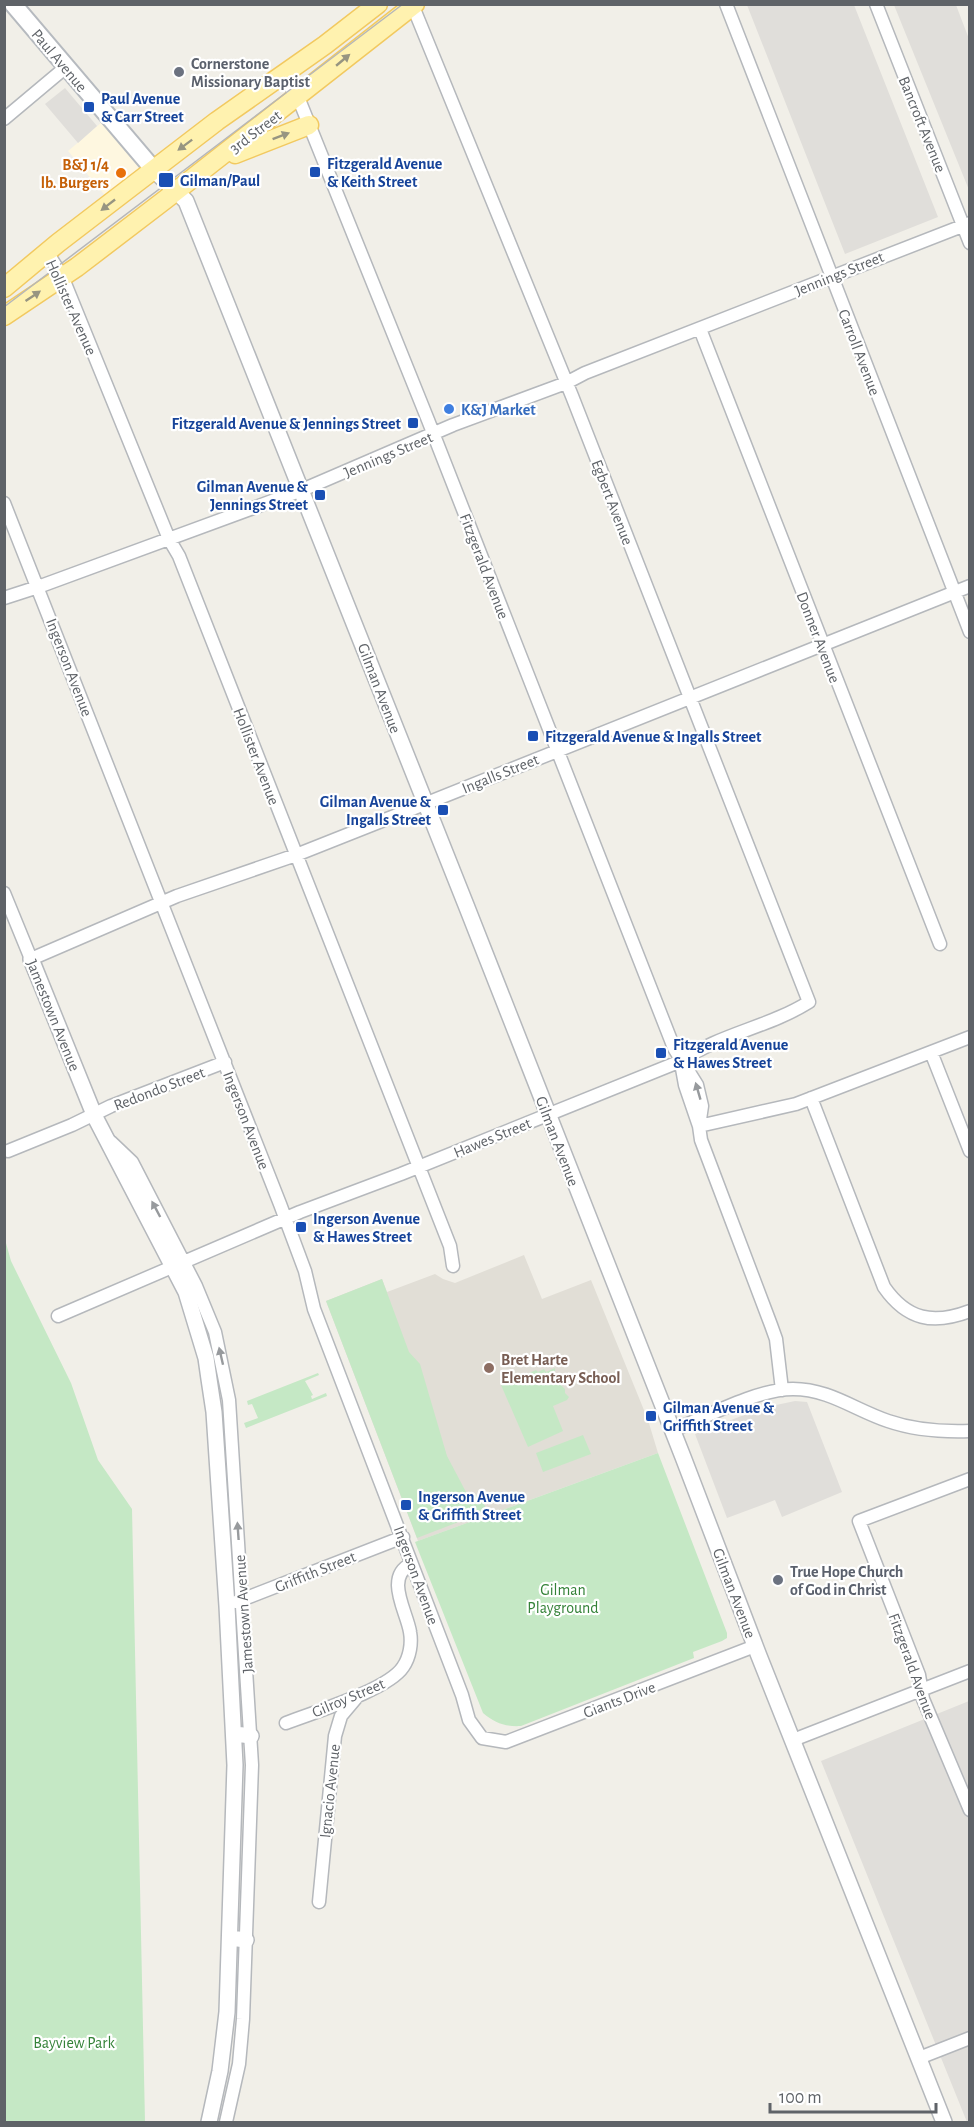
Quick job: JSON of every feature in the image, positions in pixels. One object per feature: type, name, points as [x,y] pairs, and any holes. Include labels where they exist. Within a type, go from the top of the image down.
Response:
[{"type":"main road","name":"Paul Avenue","points":[[13,4],[154,170]]},
{"type":"main road","name":"3rd Street","points":[[4,288],[217,121],[325,45],[378,4]]},
{"type":"main road","name":"3rd Street","points":[[4,316],[177,191],[413,5]]},
{"type":"main road","points":[[214,162],[309,125]]},
{"type":"street","name":"Carroll Avenue","points":[[726,4],[969,632]]},
{"type":"street","name":"Bancroft Avenue","points":[[876,4],[966,224],[969,243]]},
{"type":"street","name":"Egbert Avenue","points":[[413,5],[566,383],[809,1002]]},
{"type":"street","points":[[4,119],[66,67]]},
{"type":"street","name":"Fitzgerald Avenue","points":[[281,75],[298,97],[681,1061],[685,1085],[699,1126],[701,1142],[776,1339],[782,1389]]},
{"type":"street","name":"Gilman Avenue","points":[[154,170],[186,201],[302,490],[944,2122]]},
{"type":"street","name":"Jennings Street","points":[[4,597],[38,587],[302,490],[433,434],[566,383],[585,373],[966,224]]},
{"type":"street","name":"Hollister Avenue","points":[[47,252],[62,276],[169,539],[179,556],[450,1246],[453,1266]]},
{"type":"street","name":"Donner Avenue","points":[[700,329],[940,944]]},
{"type":"street","name":"Ingerson Avenue","points":[[4,503],[285,1218],[305,1271],[314,1309],[403,1537],[411,1564],[462,1695],[469,1720],[482,1738]]},
{"type":"street","name":"Ingalls Street","points":[[31,959],[162,903],[296,855],[969,586]]},
{"type":"street","name":"Jamestown Avenue","points":[[4,893],[105,1137],[178,1264],[196,1286],[214,1332],[225,1377],[231,1425],[251,1736],[243,2019],[239,2064],[226,2122]]},
{"type":"street","name":"Hawes Street","points":[[58,1316],[285,1218],[419,1167],[681,1061],[696,1050],[791,1012],[809,1002]]},
{"type":"street","points":[[699,1126],[789,1106],[969,1037]]},
{"type":"street","points":[[931,1052],[969,1151]]},
{"type":"street","name":"Redondo Street","points":[[9,1151],[94,1114],[225,1062]]},
{"type":"street","points":[[811,1098],[884,1287],[890,1296],[908,1312],[932,1319],[945,1319],[969,1311]]},
{"type":"street","name":"Jamestown Avenue","points":[[178,1264],[206,1358],[214,1412],[235,1734],[230,1938],[224,2044],[209,2122]]},
{"type":"street","points":[[672,1431],[753,1398],[782,1389],[821,1392],[848,1402],[874,1416],[908,1427],[929,1431],[969,1431]]},
{"type":"street","name":"Fitzgerald Avenue","points":[[969,1480],[859,1521],[919,1675],[923,1699],[969,1810]]},
{"type":"street","name":"Griffith Street","points":[[227,1606],[403,1537]]},
{"type":"street","name":"Gilroy Street","points":[[286,1723],[366,1692],[388,1681],[404,1666],[408,1657],[411,1634],[401,1605],[398,1587],[402,1571],[411,1564]]},
{"type":"street","name":"Giants Drive","points":[[482,1738],[512,1741],[755,1646]]},
{"type":"street","points":[[793,1740],[969,1671]]},
{"type":"street","name":"Ignacio Avenue","points":[[319,1902],[337,1725],[347,1707],[366,1692]]},
{"type":"street","points":[[235,1734],[251,1736]]},
{"type":"street","points":[[230,1938],[246,1940]]},
{"type":"street","points":[[919,2058],[969,2038]]},
{"type":"shaded area","points":[[747,5],[854,5],[938,217],[845,254]]},
{"type":"shaded area","points":[[894,5],[956,5],[969,39],[969,190]]},
{"type":"shaded area","points":[[65,88],[97,126],[78,143],[45,104]]},
{"type":"shaded area","points":[[102,122],[141,169],[108,199],[68,151]]},
{"type":"shaded area","name":"Bret Harte Elementary School","points":[[524,1255],[542,1299],[591,1280],[648,1420],[658,1453],[418,1541],[326,1301],[382,1279],[387,1292],[435,1274],[455,1283]]},
{"type":"shaded area","points":[[795,1401],[807,1402],[842,1492],[782,1517],[775,1500],[727,1518],[695,1434],[762,1408]]},
{"type":"shaded area","points":[[969,1701],[969,2122],[967,2122],[821,1761]]},
{"type":"green space","name":"Bayview Park","points":[[4,1236],[11,1261],[71,1383],[98,1460],[132,1509],[145,2122],[5,2122]]},
{"type":"green space","points":[[382,1279],[409,1352],[420,1364],[447,1456],[466,1492],[481,1497],[487,1511],[417,1538],[326,1301]]},
{"type":"green space","points":[[555,1368],[555,1374],[559,1376],[560,1384],[569,1397],[553,1406],[563,1431],[528,1447],[501,1385],[536,1370],[538,1372],[544,1369],[546,1372]]},
{"type":"green space","points":[[318,1373],[319,1375],[305,1381],[313,1395],[312,1399],[326,1393],[327,1396],[246,1428],[244,1423],[258,1418],[252,1404],[248,1405],[247,1401]]},
{"type":"green space","points":[[583,1435],[591,1454],[543,1472],[536,1453]]},
{"type":"green space","name":"Gilman Playground","points":[[658,1453],[727,1638],[693,1652],[694,1658],[521,1726],[500,1724],[483,1713],[415,1542]]},
{"type":"tram line","points":[[4,307],[403,4]]},
{"type":"place","name":"Cornerstone Missionary Baptist","points":[[179,72]]},
{"type":"place","name":"Paul Avenue & Carr Street","points":[[89,107]]},
{"type":"place","name":"Fitzgerald Avenue & Keith Street","points":[[315,172]]},
{"type":"place","name":"B&J 1/4 lb. Burgers","points":[[121,173]]},
{"type":"place","name":"Gilman/Paul","points":[[166,180]]},
{"type":"place","name":"K&J Market","points":[[449,409]]},
{"type":"place","name":"Fitzgerald Avenue & Jennings Street","points":[[413,423]]},
{"type":"place","name":"Gilman Avenue & Jennings Street","points":[[320,495]]},
{"type":"place","name":"Fitzgerald Avenue & Ingalls Street","points":[[533,736]]},
{"type":"place","name":"Gilman Avenue & Ingalls Street","points":[[443,810]]},
{"type":"place","name":"Fitzgerald Avenue & Hawes Street","points":[[661,1053]]},
{"type":"place","name":"Ingerson Avenue & Hawes Street","points":[[301,1227]]},
{"type":"place","name":"Bret Harte Elementary School","points":[[489,1368]]},
{"type":"place","name":"Gilman Avenue & Griffith Street","points":[[651,1416]]},
{"type":"place","name":"Ingerson Avenue & Griffith Street","points":[[406,1505]]},
{"type":"place","name":"True Hope Church of God in Christ","points":[[778,1580]]}]
